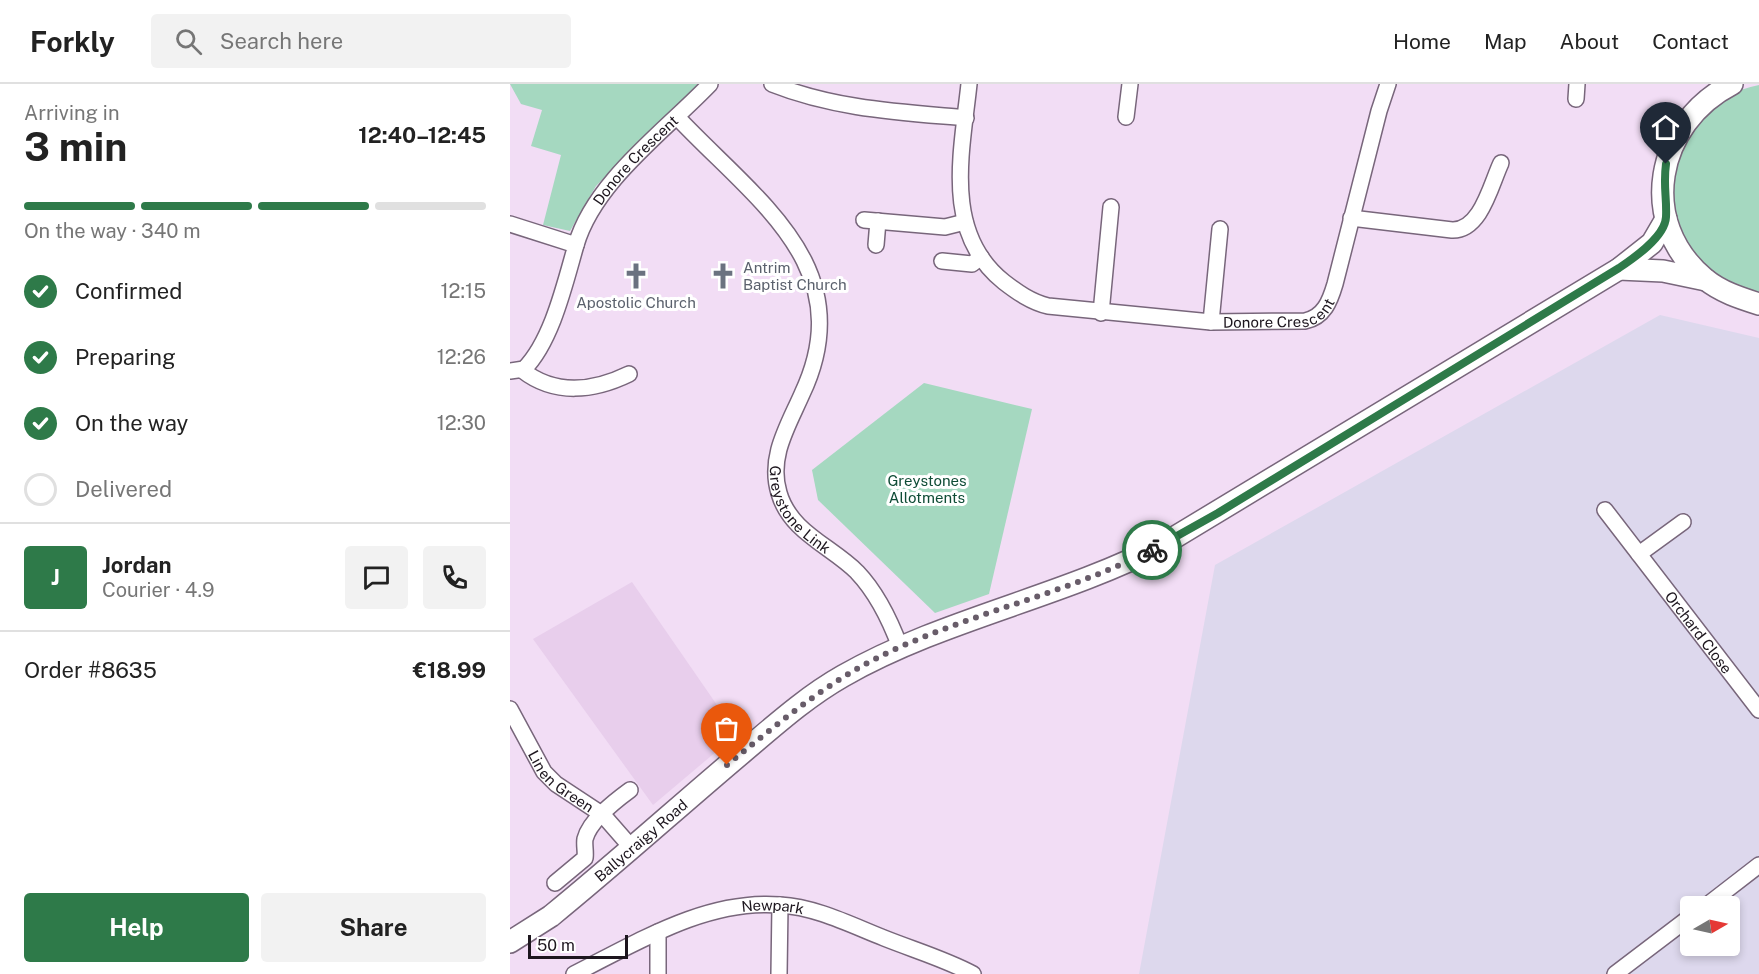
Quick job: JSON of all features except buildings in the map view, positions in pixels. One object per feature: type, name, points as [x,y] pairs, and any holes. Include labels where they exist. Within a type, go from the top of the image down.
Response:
[{"type":"main road","points":[[1732,84],[1705,93],[1671,146],[1663,182],[1666,219],[1684,255],[1706,280],[1731,296],[1759,304]]},
{"type":"main road","name":"Ballycraigy Road","points":[[510,942],[551,916],[813,696],[840,678],[900,647],[964,621],[1085,581],[1162,545],[1619,268],[1652,243],[1666,219]]},
{"type":"main road","points":[[1619,268],[1663,271],[1706,280]]},
{"type":"street","name":"Donore Crescent","points":[[516,370],[534,356],[555,310],[585,220],[624,170],[710,84]]},
{"type":"street","points":[[772,84],[856,108],[966,118]]},
{"type":"street","name":"Donore Crescent","points":[[969,84],[960,181],[965,222],[981,257],[1000,279],[1034,302],[1063,309],[1211,322],[1305,321],[1318,316],[1332,294],[1388,84]]},
{"type":"street","points":[[1126,117],[1130,84]]},
{"type":"street","name":"Greystone Link","points":[[677,117],[788,231],[810,272],[819,306],[819,340],[810,377],[779,446],[775,470],[778,492],[786,510],[800,527],[850,565],[866,582],[885,613],[900,647]]},
{"type":"street","points":[[1352,218],[1452,230],[1463,229],[1474,220],[1501,163]]},
{"type":"street","points":[[1101,313],[1111,207]]},
{"type":"street","points":[[876,245],[871,221],[945,227],[965,222]]},
{"type":"street","points":[[510,224],[576,245]]},
{"type":"street","name":"Donore Crescent","points":[[1211,322],[1220,229]]},
{"type":"street","points":[[942,261],[972,264],[981,257]]},
{"type":"street","points":[[516,370],[554,386],[579,389],[599,386],[629,374]]},
{"type":"street","name":"Orchard Close","points":[[1605,510],[1759,710]]},
{"type":"street","points":[[1639,554],[1683,522]]},
{"type":"street","name":"Linen Green","points":[[510,709],[544,772],[556,784],[603,815],[632,847]]},
{"type":"street","name":"Linen Green","points":[[555,883],[585,858],[585,841],[589,828],[630,790]]},
{"type":"street","points":[[1719,896],[1759,866]]},
{"type":"street","name":"Newpark","points":[[574,974],[658,932],[722,910],[751,905],[780,905],[822,914],[956,970],[973,974]]},
{"type":"street","points":[[779,974],[780,905]]},
{"type":"street","points":[[1615,974],[1680,925]]},
{"type":"street","points":[[657,974],[658,932]]},
{"type":"shaded area","points":[[1660,315],[1759,338],[1759,974],[1139,974],[1215,565]]},
{"type":"shaded area","points":[[632,582],[737,734],[653,805],[533,639]]},
{"type":"green space","points":[[510,84],[698,84],[596,186],[570,231],[543,225],[561,155],[531,146],[542,110],[521,104]]},
{"type":"green space","points":[[1759,85],[1759,293],[1731,283],[1708,267],[1690,246],[1678,222],[1673,197],[1674,170],[1684,144],[1701,119],[1727,97]]},
{"type":"green space","name":"Greystones Allotments","points":[[924,383],[1032,409],[989,594],[935,613],[818,500],[812,470]]},
{"type":"way so far","points":[[727,765],[787,715],[861,666],[964,621],[1085,581],[1152,550]]},
{"type":"place","name":"Apostolic Church","points":[[636,276]]},
{"type":"place","name":"Antrim Baptist Church","points":[[723,276]]},
{"type":"route","points":[[1152,550],[1307,459],[1645,250],[1652,243],[1666,219],[1663,200],[1666,164]]}]
